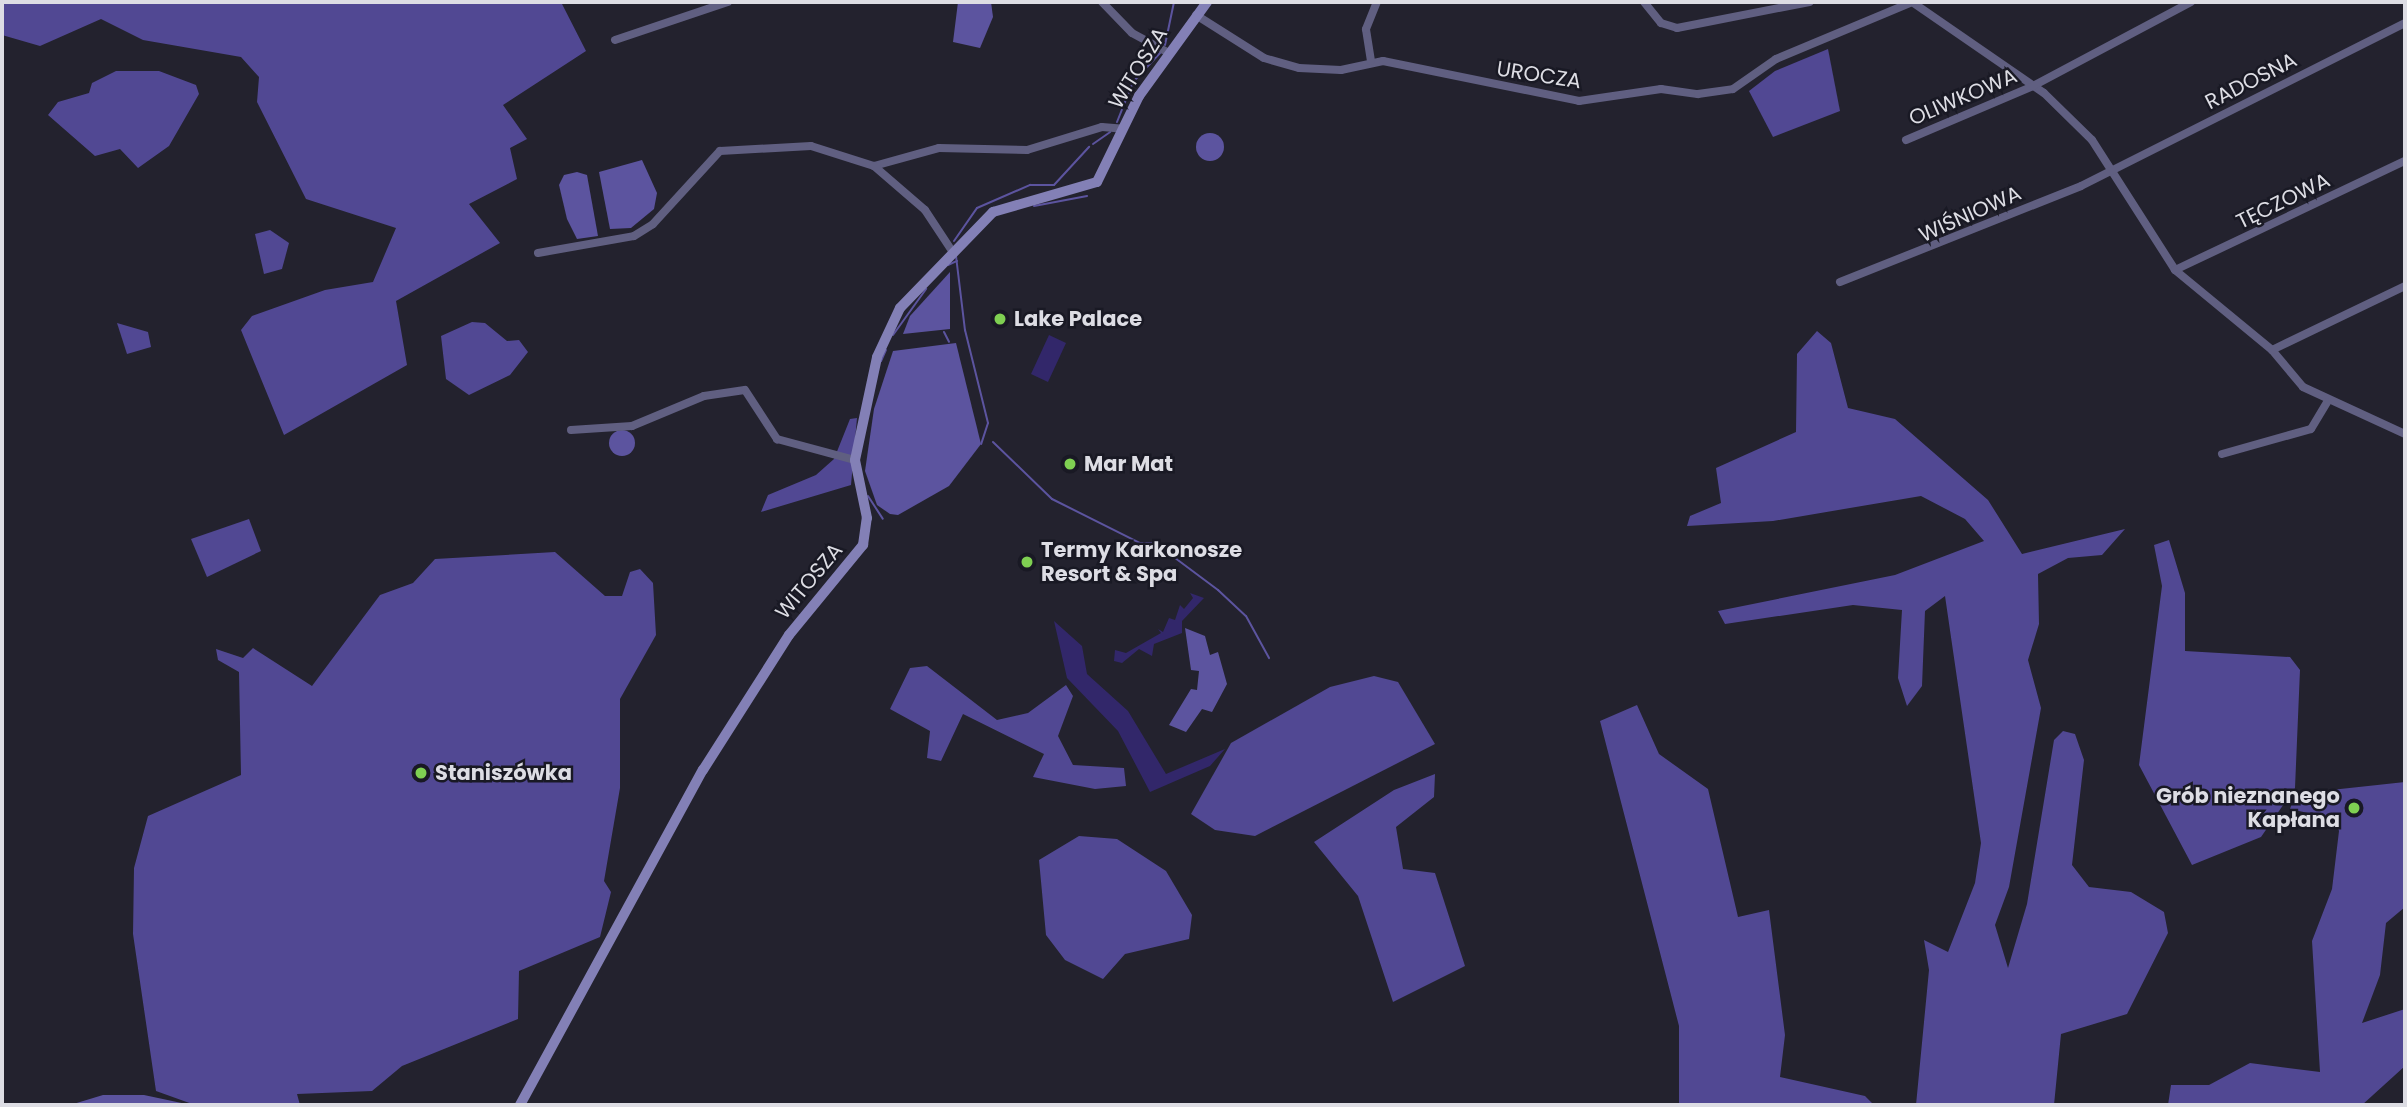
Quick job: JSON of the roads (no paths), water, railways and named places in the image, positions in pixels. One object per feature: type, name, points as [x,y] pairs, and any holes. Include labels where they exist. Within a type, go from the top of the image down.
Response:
[{"type":"street","points":[[615,40],[728,2]]},
{"type":"street","points":[[1102,2],[1132,33],[1169,53]]},
{"type":"street","name":"WITOSZA","points":[[520,1105],[703,770],[789,635],[863,545],[867,518],[855,460],[884,337],[900,308],[952,251],[993,212],[1097,182],[1123,129],[1169,53],[1207,2]]},
{"type":"street","points":[[1371,61],[1366,29],[1377,2]]},
{"type":"street","points":[[1644,2],[1661,23],[1676,28],[1809,2]]},
{"type":"street","points":[[1912,2],[2033,86],[2092,140],[2175,270],[2272,350],[2303,387],[2327,402],[2405,434]]},
{"type":"street","name":"UROCZA","points":[[1196,15],[1257,54],[1289,66],[1332,70],[1371,61],[1579,101],[1661,89],[1716,93],[1744,84],[1776,59],[1912,2]]},
{"type":"street","name":"OLIWKOWA","points":[[1906,139],[2033,86],[2191,2]]},
{"type":"street","name":"RADOSNA","points":[[2112,171],[2405,23]]},
{"type":"street","points":[[873,166],[951,146],[1027,150],[1102,127],[1123,129]]},
{"type":"street","points":[[538,253],[634,236],[660,217],[705,161],[731,148],[818,146],[873,166],[925,210],[952,251]]},
{"type":"street","name":"TĘCZOWA","points":[[2175,270],[2405,161]]},
{"type":"street","name":"WIŚNIOWA","points":[[1840,282],[2112,171]]},
{"type":"street","points":[[2272,350],[2405,286]]},
{"type":"street","points":[[571,430],[632,426],[704,396],[745,390],[777,439],[815,444],[855,460]]},
{"type":"street","points":[[2222,454],[2311,429],[2327,402]]},
{"type":"waterway","points":[[1165,45],[1174,2]]},
{"type":"waterway","points":[[1117,122],[1133,82],[1161,52]]},
{"type":"waterway","points":[[1093,144],[1110,132]]},
{"type":"waterway","points":[[954,241],[977,208],[1030,185],[1054,185],[1089,147]]},
{"type":"waterway","points":[[1034,206],[1087,196]]},
{"type":"waterway","points":[[956,256],[965,330],[988,423],[981,444]]},
{"type":"waterway","points":[[948,265],[957,261]]},
{"type":"waterway","points":[[893,335],[926,289]]},
{"type":"waterway","points":[[944,332],[949,342]]},
{"type":"waterway","points":[[881,361],[886,350]]},
{"type":"waterway","points":[[993,442],[1052,499],[1140,543],[1155,543],[1218,590],[1246,616],[1269,658]]},
{"type":"waterway","points":[[868,496],[883,519]]},
{"type":"place","name":"Lake Palace","points":[[1000,319]]},
{"type":"place","name":"Mar Mat","points":[[1070,464]]},
{"type":"place","name":"Termy Karkonosze Resort & Spa","points":[[1027,562]]},
{"type":"place","name":"Staniszówka","points":[[421,773]]},
{"type":"place","name":"Grób nieznanego Kapłana","points":[[2354,808]]}]
